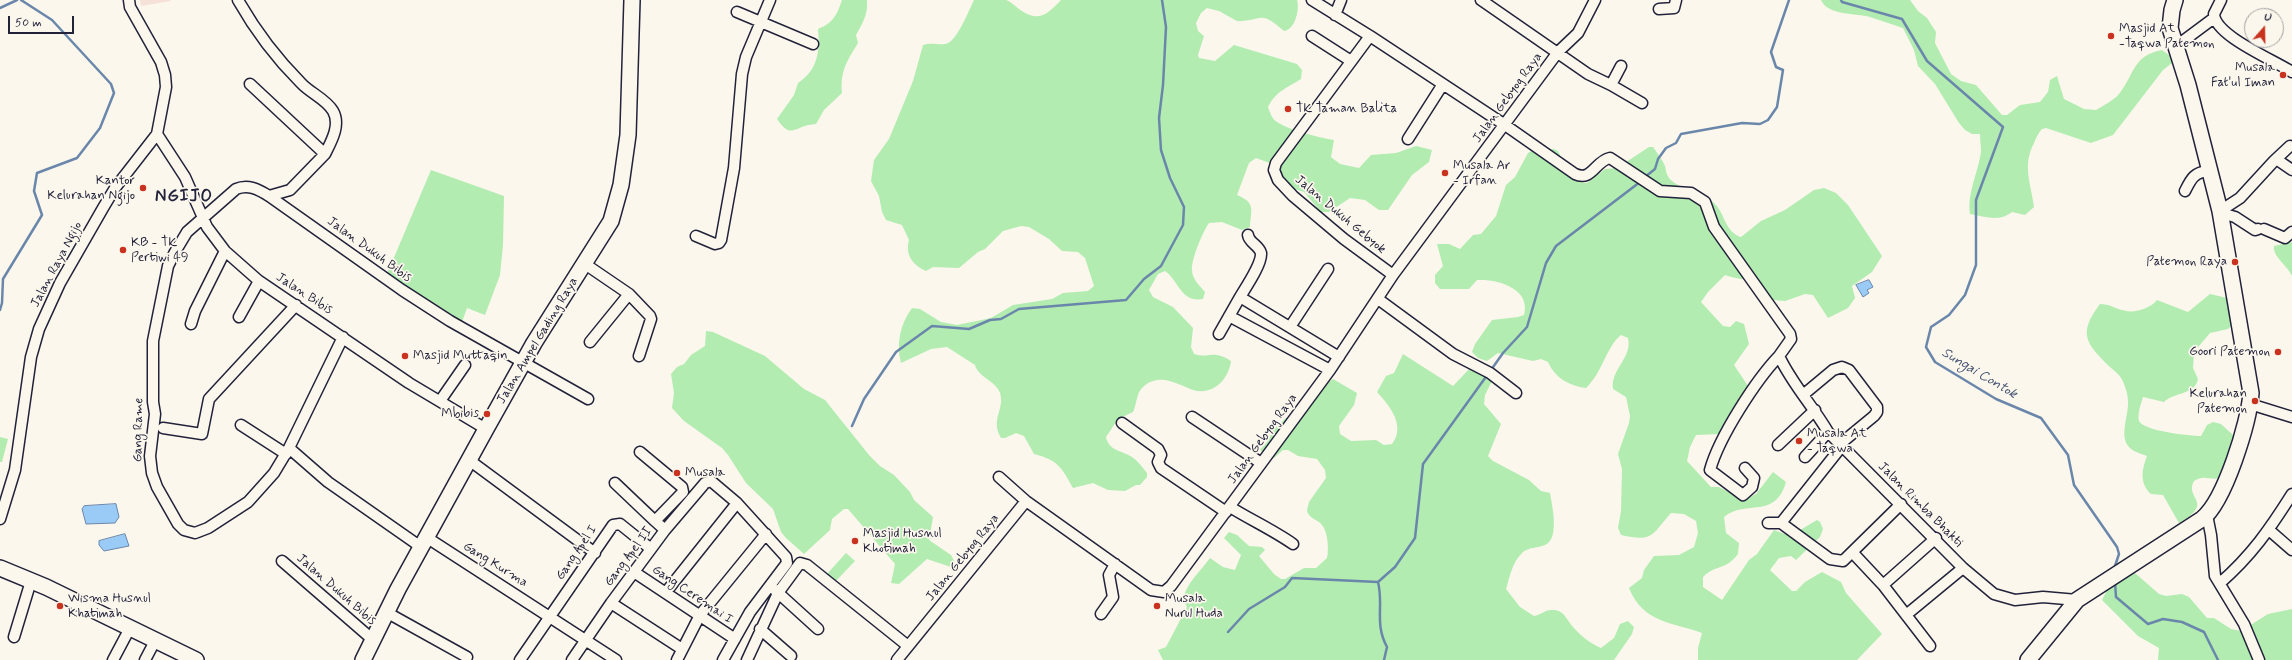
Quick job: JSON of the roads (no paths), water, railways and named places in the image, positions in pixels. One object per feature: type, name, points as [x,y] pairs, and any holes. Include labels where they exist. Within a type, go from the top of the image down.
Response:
[{"type":"main road","name":"Jalan Ampel Gading Raya","points":[[364,660],[372,639],[386,612],[486,428],[523,363],[586,264],[611,221],[621,185],[628,128],[632,0]]},
{"type":"main road","points":[[2028,660],[2077,600],[2100,583],[2205,517],[2215,506],[2224,486],[2245,426],[2250,404],[2250,388],[2220,212],[2188,86],[2170,28],[2172,10],[2176,0]]},
{"type":"main road","points":[[0,568],[31,581],[196,660]]},
{"type":"street","name":"Jalan Raya Ngijo","points":[[2,514],[15,470],[31,357],[39,329],[60,283],[115,188],[157,134],[166,87],[165,75],[161,62],[130,7],[129,0]]},
{"type":"street","points":[[238,0],[268,47],[300,83],[334,112],[336,123],[334,138],[324,154],[290,190],[269,196]]},
{"type":"street","points":[[696,236],[715,244],[719,243],[721,240],[734,168],[742,74],[748,52],[762,22],[770,0]]},
{"type":"street","points":[[1312,0],[1370,36],[1580,176],[1587,176],[1606,159],[1610,158],[1660,191],[1690,193],[1705,202],[1714,227],[1790,334],[1792,339],[1769,367],[1747,398],[1717,450],[1710,470],[1743,495],[1752,487],[1754,478],[1745,468]]},
{"type":"street","points":[[1334,15],[1341,0]]},
{"type":"street","points":[[1481,0],[1588,74],[1642,103]]},
{"type":"street","name":"Jalan Gebyog Raya","points":[[897,660],[1026,501],[1151,590],[1164,592],[1228,509],[1330,370],[1393,275],[1558,52],[1578,33],[1595,0]]},
{"type":"street","points":[[1659,9],[1674,8],[1676,0]]},
{"type":"street","points":[[2221,0],[2214,14],[2217,24],[2236,40],[2292,72]]},
{"type":"street","points":[[737,12],[813,44]]},
{"type":"street","points":[[2175,47],[2214,18]]},
{"type":"street","points":[[1312,36],[1351,61]]},
{"type":"street","name":"Jalan Dukuh Gebyok","points":[[1370,36],[1276,164],[1274,170],[1278,180],[1290,190],[1293,196],[1344,239],[1393,275]]},
{"type":"street","points":[[1611,85],[1621,66]]},
{"type":"street","points":[[250,84],[324,154]]},
{"type":"street","points":[[1408,139],[1443,84]]},
{"type":"street","name":"Jalan Bibis","points":[[157,134],[185,177],[203,218],[225,251],[260,281],[410,383],[486,428]]},
{"type":"street","points":[[2220,212],[2240,198],[2290,146]]},
{"type":"street","points":[[2276,159],[2292,170]]},
{"type":"street","points":[[2185,191],[2194,175],[2200,171],[2209,171]]},
{"type":"street","name":"Jalan Dukuh Bibis","points":[[203,218],[236,189],[242,186],[254,188],[269,196],[402,290],[523,363],[588,400]]},
{"type":"street","points":[[2220,212],[2235,217],[2255,230],[2261,229],[2285,238],[2292,232]]},
{"type":"street","name":"Gang Rame","points":[[203,218],[187,232],[168,266],[153,341],[153,402],[155,414],[150,456],[152,473],[157,487],[178,524],[190,532],[199,532],[248,502],[274,472],[287,451]]},
{"type":"street","points":[[1219,334],[1229,316],[1243,299],[1260,258],[1259,248],[1250,240],[1248,235]]},
{"type":"street","points":[[191,324],[195,311],[225,251]]},
{"type":"street","points":[[586,264],[629,294],[651,319],[639,356]]},
{"type":"street","points":[[1290,327],[1328,269]]},
{"type":"street","points":[[239,317],[260,281]]},
{"type":"street","points":[[590,342],[629,294]]},
{"type":"street","points":[[1243,299],[1339,357]]},
{"type":"street","points":[[1378,299],[1409,320],[1453,354],[1489,373],[1516,393]]},
{"type":"street","points":[[163,428],[202,434],[209,399],[296,305]]},
{"type":"street","points":[[1229,316],[1330,370]]},
{"type":"street","points":[[287,451],[343,337]]},
{"type":"street","name":"Jalan Rimba Bhakti","points":[[1779,356],[1788,374],[1815,410],[1828,432],[1936,538],[1964,568],[1994,594],[2015,600],[2043,597],[2077,600]]},
{"type":"street","points":[[440,401],[465,365]]},
{"type":"street","points":[[1781,523],[1841,445],[1877,412],[1877,407],[1849,370],[1842,367],[1833,370],[1803,395]]},
{"type":"street","points":[[2250,404],[2292,417]]},
{"type":"street","points":[[1778,445],[1815,410]]},
{"type":"street","points":[[1192,416],[1261,463]]},
{"type":"street","points":[[1122,423],[1158,449],[1161,455],[1158,462],[1161,468],[1228,509],[1276,532],[1293,544]]},
{"type":"street","points":[[241,425],[287,451],[323,478],[423,542]]},
{"type":"street","points":[[1805,457],[1828,432]]},
{"type":"street","name":"Gang Apel II","points":[[572,660],[611,603],[665,530],[655,521],[683,492],[682,487],[640,452]]},
{"type":"street","points":[[468,460],[595,553]]},
{"type":"street","points":[[999,477],[1026,501]]},
{"type":"street","points":[[665,530],[705,483],[715,482],[737,503],[786,557],[785,565],[748,658]]},
{"type":"street","points":[[614,483],[655,521]]},
{"type":"street","points":[[0,494],[2,514]]},
{"type":"street","points":[[2220,583],[2243,562],[2269,530],[2292,494]]},
{"type":"street","points":[[666,592],[737,503]]},
{"type":"street","points":[[1768,524],[1781,523],[1830,559],[1843,561],[1853,553],[1901,504]]},
{"type":"street","points":[[2205,517],[2212,535],[2214,572],[2250,636],[2259,660]]},
{"type":"street","name":"Gang Apel I","points":[[520,660],[550,615],[595,553],[611,527],[616,524],[620,524],[651,549]]},
{"type":"street","points":[[2269,530],[2292,550]]},
{"type":"street","points":[[677,660],[700,615],[766,534]]},
{"type":"street","points":[[1883,584],[1936,538]]},
{"type":"street","name":"Gang Kurma","points":[[423,542],[550,615],[586,638],[616,660]]},
{"type":"street","points":[[1853,553],[1883,584],[1930,646]]},
{"type":"street","name":"Jalan Dukuh Bibis","points":[[282,562],[372,639]]},
{"type":"street","points":[[723,660],[750,612],[800,563],[807,565],[908,646]]},
{"type":"street","points":[[1101,614],[1113,596],[1109,575],[1115,564]]},
{"type":"street","points":[[1906,615],[1964,568]]},
{"type":"street","name":"Gang Ceremai I","points":[[634,572],[735,639]]},
{"type":"street","points":[[14,637],[31,581]]},
{"type":"street","points":[[774,590],[818,629]]},
{"type":"street","points":[[611,603],[682,649]]},
{"type":"street","points":[[386,612],[467,657]]},
{"type":"street","points":[[113,660],[130,628]]},
{"type":"street","points":[[760,629],[791,656]]},
{"type":"street","points":[[145,660],[155,641]]},
{"type":"water","points":[[1869,280],[1873,287],[1867,290],[1869,293],[1863,297],[1856,285]]},
{"type":"water","points":[[116,504],[119,517],[115,523],[86,524],[82,509],[84,506]]},
{"type":"water","points":[[125,534],[129,546],[104,551],[99,545],[99,541]]},
{"type":"waterway","points":[[0,8],[17,0]]},
{"type":"waterway","points":[[0,310],[2,303],[3,279],[42,215],[34,191],[37,173],[77,158],[100,128],[114,93],[111,84],[52,20],[21,0]]},
{"type":"waterway","points":[[852,426],[864,399],[896,352],[932,326],[969,329],[990,320],[1001,319],[1019,309],[1126,300],[1144,279],[1161,266],[1183,225],[1184,207],[1170,178],[1161,150],[1159,118],[1163,85],[1166,27],[1162,0]]},
{"type":"waterway","points":[[1645,177],[1655,169],[1658,159],[1666,148],[1676,143],[1681,134],[1742,123],[1760,124],[1768,120],[1777,107],[1783,70],[1776,67],[1771,52],[1789,0]]},
{"type":"waterway","name":"Sungai Contok","points":[[1841,0],[1842,2],[1902,19],[1927,61],[2003,127],[1976,200],[1976,265],[1965,295],[1949,315],[1931,327],[1926,347],[1935,362],[1996,399],[2041,418],[2068,455],[2074,485],[2117,547],[2119,554],[2114,569]]},
{"type":"waterway","points":[[1491,370],[1503,353],[1527,327],[1546,263],[1556,246],[1640,182]]},
{"type":"waterway","points":[[1228,632],[1249,609],[1285,587],[1292,578],[1378,582],[1395,567],[1415,538],[1423,464],[1488,374]]},
{"type":"waterway","points":[[1378,582],[1380,591],[1381,630],[1387,647],[1384,660]]},
{"type":"waterway","points":[[2115,582],[2116,597],[2148,624],[2163,619],[2182,622],[2204,632],[2218,660]]},
{"type":"place","name":"Masjid At -Taqwa Patemon","points":[[2111,36]]},
{"type":"place","name":"Musala Fat'ul Iman","points":[[2283,75]]},
{"type":"place","name":"TK Taman Balita","points":[[1288,109]]},
{"type":"place","name":"Musala Ar - Irfan","points":[[1445,173]]},
{"type":"place","name":"Kantor Kelurahan Ngijo","points":[[143,188]]},
{"type":"place","name":"KB - TK Pertiwi 49","points":[[123,250]]},
{"type":"place","name":"Patemon Raya","points":[[2235,262]]},
{"type":"place","name":"Goori Patemon","points":[[2278,352]]},
{"type":"place","name":"Masjid Muttaqin","points":[[405,356]]},
{"type":"place","name":"Kelurahan Patemon","points":[[2255,401]]},
{"type":"place","name":"Mbibis","points":[[487,414]]},
{"type":"place","name":"Musala At - Taqwa","points":[[1799,441]]},
{"type":"place","name":"Musala","points":[[677,473]]},
{"type":"place","name":"Masjid Husnul Khotimah","points":[[855,541]]},
{"type":"place","name":"Wisma Husnul Khatimah","points":[[60,606]]},
{"type":"place","name":"Musala Nurul Huda","points":[[1157,606]]},
{"type":"district","name":"NGIJO","points":[[184,197]]}]
